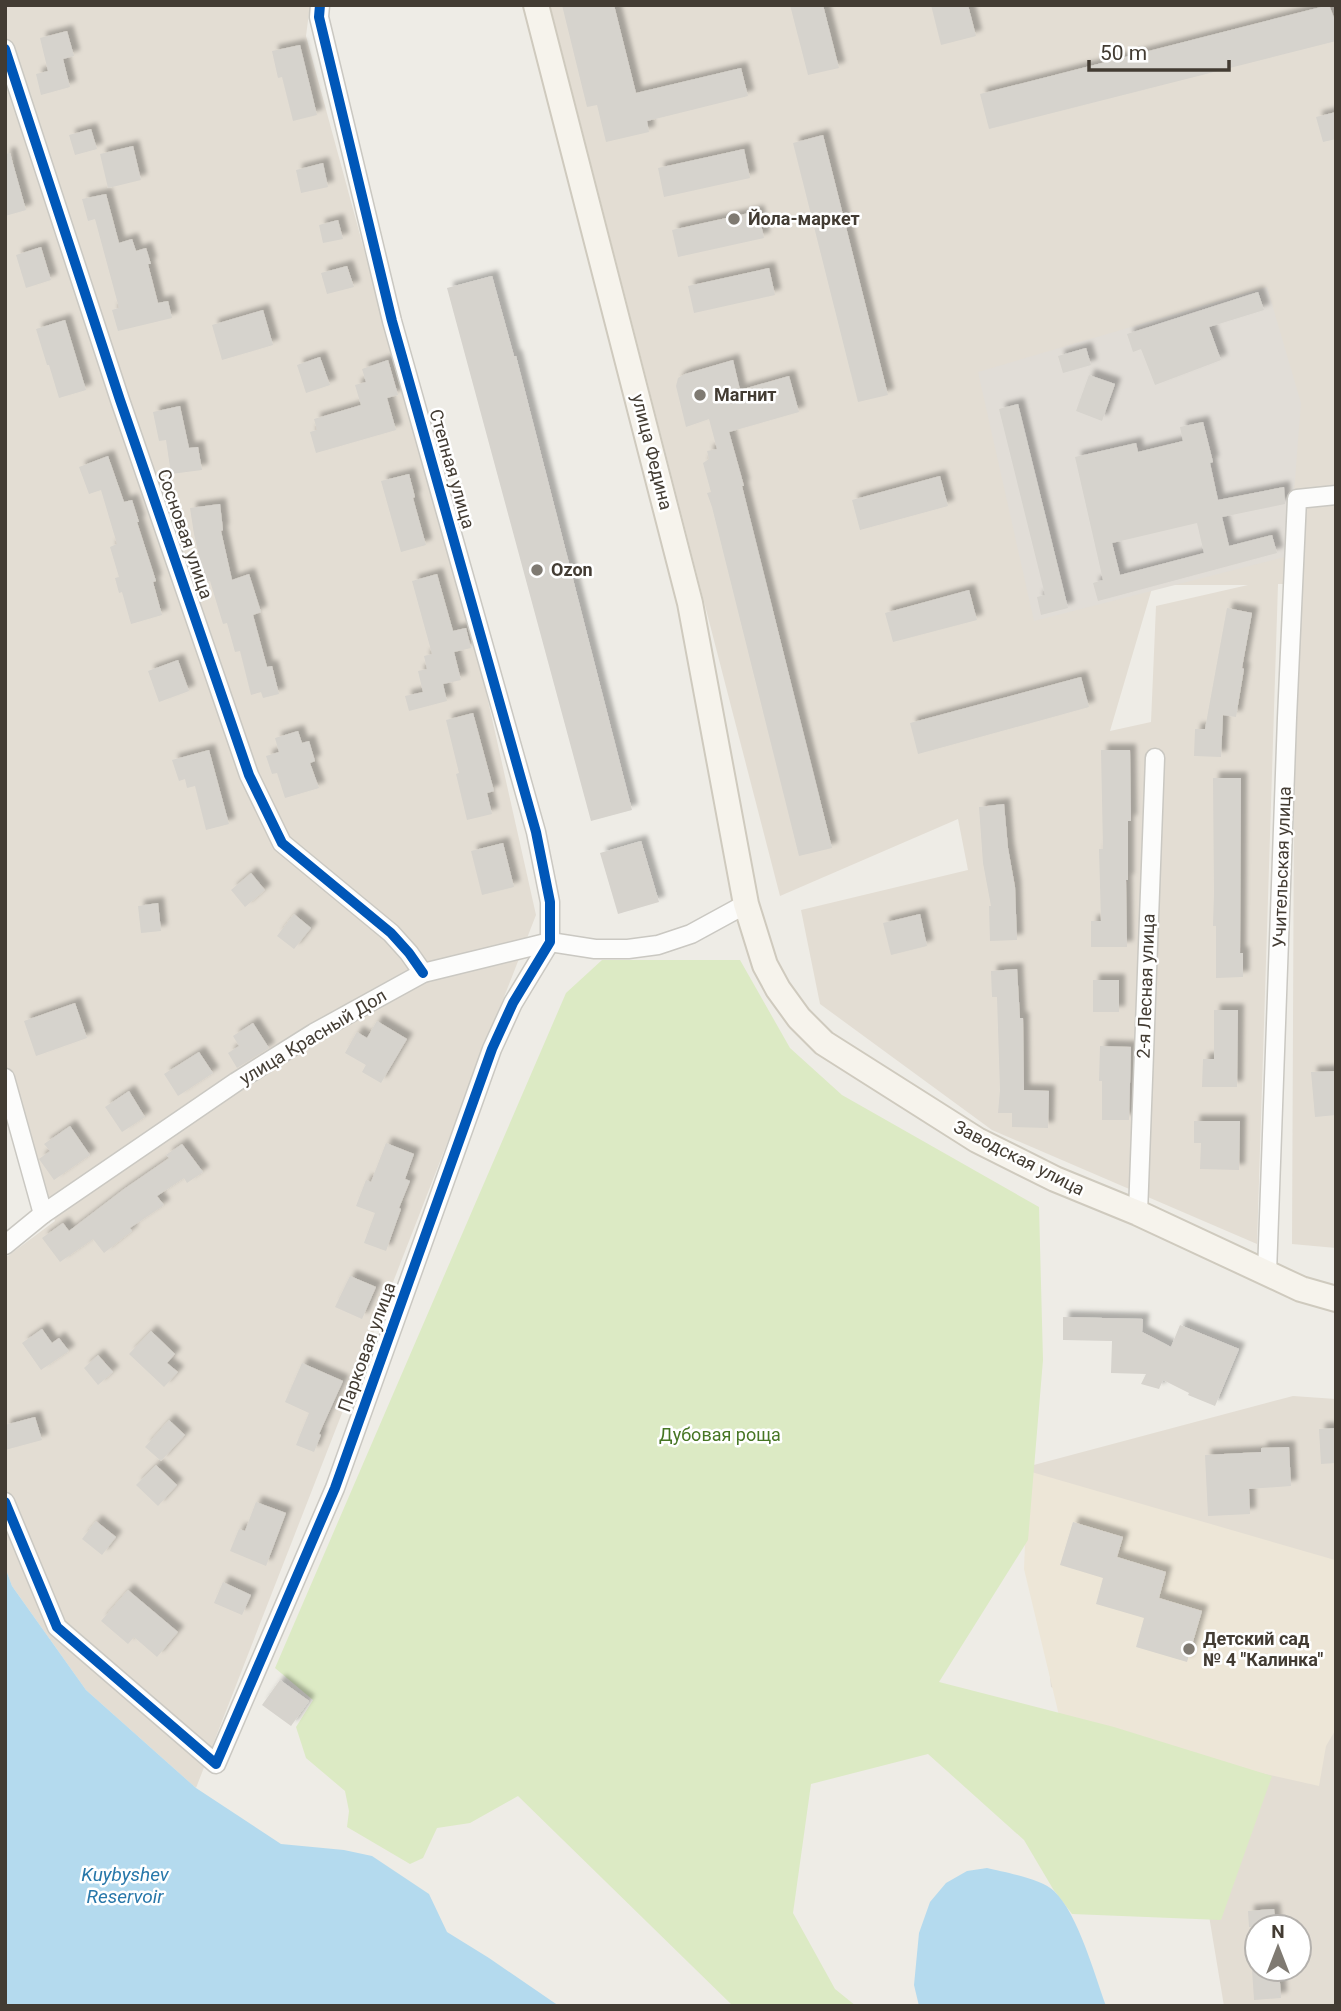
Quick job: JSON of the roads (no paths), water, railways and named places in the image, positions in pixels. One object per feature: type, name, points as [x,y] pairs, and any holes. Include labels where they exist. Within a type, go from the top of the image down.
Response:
[{"type":"main road","name":"улица Федина","points":[[536,5],[690,603],[746,904]]},
{"type":"main road","name":"Заводская улица","points":[[746,904],[765,965],[778,989],[799,1018],[824,1043],[977,1140],[1055,1179],[1138,1213],[1301,1289],[1336,1299]]},
{"type":"street","name":"Степная улица","points":[[320,5],[319,17],[392,321],[536,832],[550,902],[550,943]]},
{"type":"street","name":"Сосновая улица","points":[[5,49],[116,387],[249,775],[282,843],[391,933],[423,973]]},
{"type":"street","name":"Учительская улица","points":[[1267,1273],[1297,499],[1336,495]]},
{"type":"street","name":"2-я Лесная улица","points":[[1138,1213],[1155,758]]},
{"type":"street","name":"улица Красный Дол","points":[[5,1245],[43,1214],[236,1082],[314,1033],[423,973],[550,943],[594,949],[628,949],[658,945],[691,934],[746,904]]},
{"type":"street","name":"Парковая улица","points":[[5,1502],[57,1628],[216,1764],[335,1488],[492,1049],[513,1003],[550,943]]},
{"type":"street","points":[[5,1078],[43,1214]]},
{"type":"water","name":"Kuybyshev Reservoir","points":[[5,1567],[12,1586],[86,1690],[196,1788],[281,1844],[344,1850],[372,1856],[429,1894],[447,1932],[559,2006],[5,2006]]},
{"type":"water","points":[[987,1868],[1032,1880],[1054,1891],[1063,1901],[1078,1929],[1106,2006],[919,2006],[914,1985],[919,1933],[930,1902],[946,1883],[967,1871]]},
{"type":"place","name":"Йола-маркет","points":[[734,219]]},
{"type":"place","name":"Магнит","points":[[700,395]]},
{"type":"place","name":"Ozon","points":[[537,570]]},
{"type":"place","name":"Детский сад № 4 \"Калинка\"","points":[[1189,1649]]},
{"type":"park label","name":"Дубовая роща","points":[[720,1435]]}]
